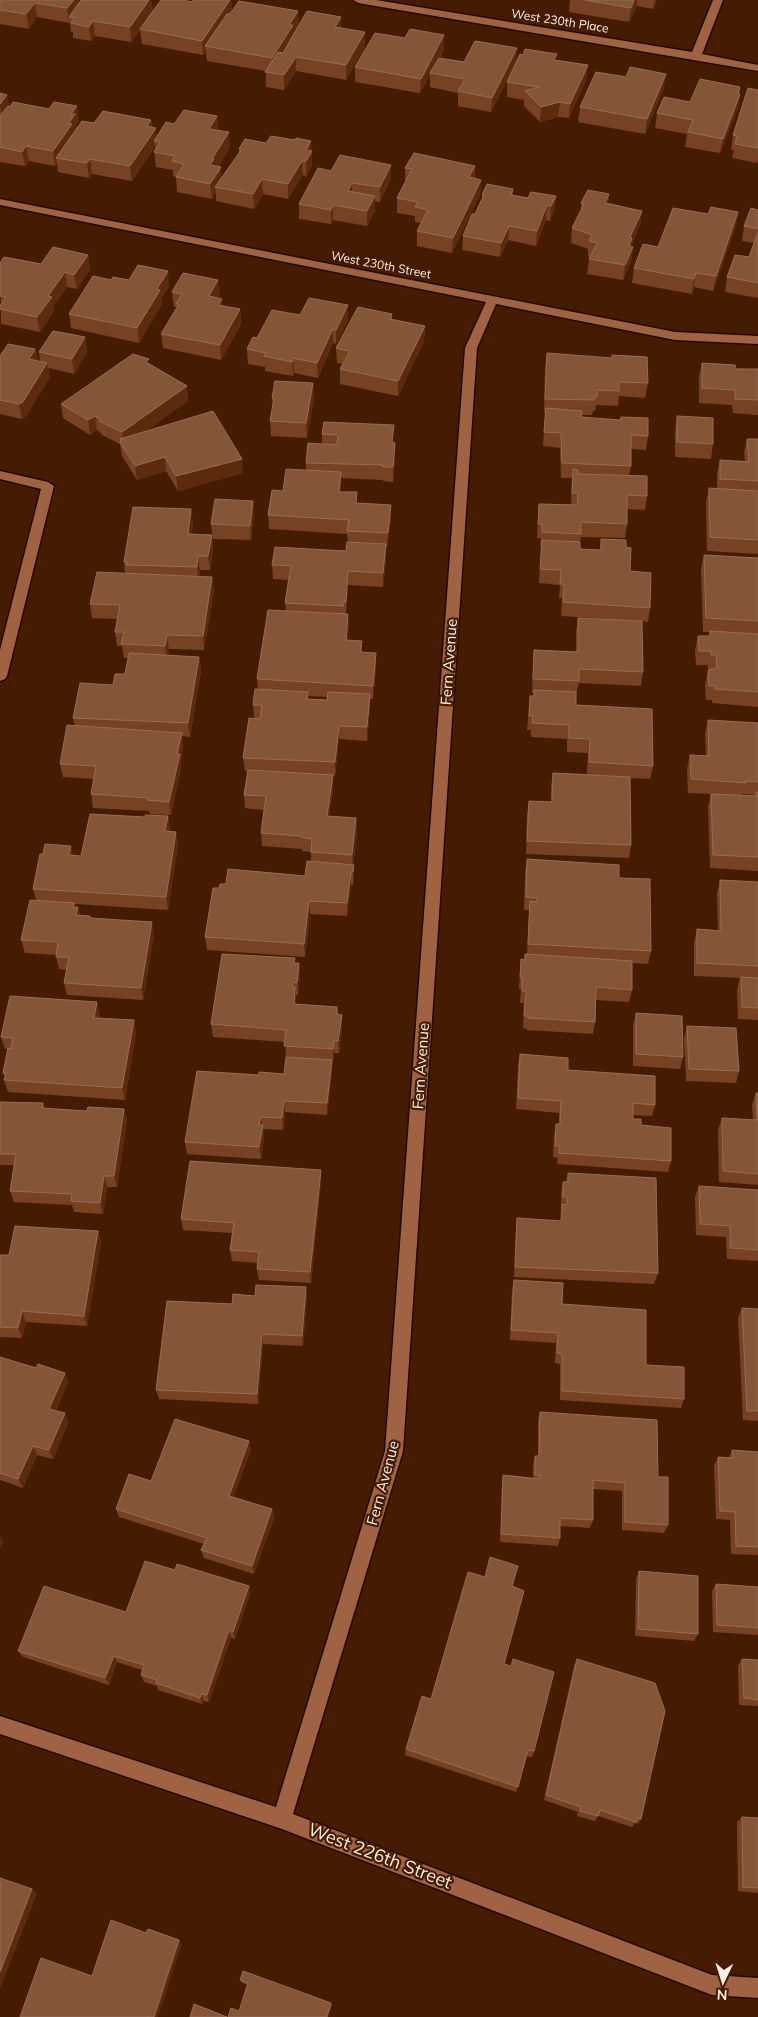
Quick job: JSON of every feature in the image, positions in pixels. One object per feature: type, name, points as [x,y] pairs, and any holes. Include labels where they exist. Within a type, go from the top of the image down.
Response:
[{"type":"street","name":"West 230th Place","points":[[358,0],[758,68]]},
{"type":"street","points":[[696,56],[718,0]]},
{"type":"street","name":"West 230th Street","points":[[0,202],[675,336],[758,340]]},
{"type":"street","name":"Fern Avenue","points":[[282,1819],[394,1451],[471,348],[492,301]]},
{"type":"street","points":[[0,475],[48,486],[0,676]]},
{"type":"street","name":"West 226th Street","points":[[0,1725],[282,1819],[712,1985],[758,1988]]},
{"type":"building","points":[[2,0],[74,0],[67,8],[35,3],[26,14],[0,10],[0,2]]},
{"type":"building","points":[[81,0],[149,0],[130,27],[93,21],[89,27],[71,23],[75,18],[69,17]]},
{"type":"building","points":[[161,0],[192,2],[193,0],[230,0],[202,41],[140,29]]},
{"type":"building","points":[[585,0],[634,0],[631,8]]},
{"type":"building","points":[[239,1],[298,11],[289,25],[293,25],[272,58],[205,46],[227,14],[230,14]]},
{"type":"building","points":[[307,11],[341,17],[335,27],[365,32],[346,65],[296,57],[284,75],[265,72],[278,52],[283,53]]},
{"type":"building","points":[[410,29],[444,35],[421,79],[355,67],[375,33],[405,38]]},
{"type":"building","points":[[475,41],[517,48],[492,98],[458,91],[465,79],[430,73],[439,58],[464,62]]},
{"type":"building","points":[[525,49],[557,54],[554,60],[588,65],[570,104],[560,102],[541,107],[525,91],[539,87],[507,82],[520,54],[523,55]]},
{"type":"building","points":[[630,67],[666,74],[647,119],[580,107],[596,72],[626,77]]},
{"type":"building","points":[[700,79],[740,87],[738,93],[740,94],[723,139],[688,132],[693,120],[657,113],[664,97],[690,102]]},
{"type":"building","points":[[748,88],[758,90],[758,148],[735,144],[737,136],[733,135]]},
{"type":"building","points":[[0,93],[7,95],[0,104]]},
{"type":"building","points":[[13,102],[49,109],[54,102],[77,106],[71,114],[75,114],[69,123],[72,124],[53,151],[26,146],[22,152],[0,147],[0,116]]},
{"type":"building","points":[[184,110],[217,116],[209,129],[229,132],[212,159],[214,159],[210,165],[221,167],[210,184],[176,177],[184,164],[172,161],[175,156],[154,152],[160,142],[154,141],[166,122],[174,124]]},
{"type":"building","points":[[103,111],[151,120],[147,126],[156,128],[130,166],[90,159],[87,163],[56,158],[82,121],[94,123]]},
{"type":"building","points":[[271,136],[311,141],[306,150],[312,151],[306,161],[302,161],[288,184],[262,179],[253,194],[215,187],[242,149],[239,149],[245,139],[266,143]]},
{"type":"building","points":[[414,153],[475,166],[469,177],[481,180],[453,238],[417,231],[428,210],[415,207],[418,202],[397,198],[412,169],[405,168]]},
{"type":"building","points":[[340,155],[391,165],[380,187],[352,183],[348,191],[375,196],[367,211],[333,205],[331,210],[299,204],[318,168],[331,171]]},
{"type":"building","points":[[487,184],[513,189],[511,195],[528,198],[531,192],[556,196],[551,206],[547,205],[537,231],[509,226],[501,243],[463,236],[472,214],[475,214],[484,195],[482,195]]},
{"type":"building","points":[[588,190],[609,194],[605,203],[642,211],[630,237],[632,238],[629,246],[633,247],[625,265],[589,259],[597,243],[589,241],[592,235],[572,228],[584,204],[581,203]]},
{"type":"building","points":[[711,207],[738,212],[716,276],[696,273],[694,279],[634,268],[643,244],[658,247],[673,208],[708,214]]},
{"type":"building","points":[[751,208],[758,210],[758,229],[744,226]]},
{"type":"building","points":[[758,232],[758,283],[727,277],[735,255],[749,257]]},
{"type":"building","points":[[53,247],[88,255],[74,275],[65,272],[48,296],[52,297],[37,317],[0,309],[6,297],[0,296],[0,263],[4,257],[41,264]]},
{"type":"building","points":[[138,265],[168,271],[157,289],[160,290],[137,328],[69,314],[93,276],[111,280],[113,277],[129,280]]},
{"type":"building","points":[[183,273],[218,280],[209,296],[222,299],[218,305],[240,309],[220,345],[161,334],[179,304],[176,304],[182,294],[172,292]]},
{"type":"building","points":[[309,298],[348,305],[336,330],[333,329],[317,363],[293,358],[292,362],[264,356],[266,353],[247,349],[253,337],[257,338],[272,310],[300,315]]},
{"type":"building","points":[[358,307],[392,314],[390,319],[425,326],[398,381],[340,369],[350,351],[336,348]]},
{"type":"building","points":[[53,331],[85,337],[72,359],[39,352]]},
{"type":"building","points":[[8,344],[35,349],[29,359],[47,363],[23,402],[19,404],[0,400],[0,356]]},
{"type":"building","points":[[547,353],[612,358],[612,355],[647,357],[648,383],[619,382],[619,391],[597,390],[597,397],[594,397],[594,400],[545,399]]},
{"type":"building","points":[[133,354],[149,359],[146,362],[187,386],[122,432],[99,421],[101,419],[95,416],[88,420],[61,404]]},
{"type":"building","points":[[702,363],[735,365],[736,369],[758,369],[758,400],[735,399],[735,390],[702,388]]},
{"type":"building","points":[[275,381],[313,383],[306,423],[270,421]]},
{"type":"building","points":[[546,408],[582,411],[581,417],[620,420],[621,417],[648,418],[648,436],[631,435],[631,466],[562,463],[561,433],[544,432]]},
{"type":"building","points":[[213,411],[242,459],[176,476],[165,457],[135,466],[120,442],[120,439]]},
{"type":"building","points":[[677,416],[713,418],[713,444],[677,442]]},
{"type":"building","points":[[324,422],[394,425],[392,442],[395,443],[393,467],[383,467],[383,465],[306,463],[308,443],[337,445],[338,435],[322,434]]},
{"type":"building","points":[[747,439],[758,439],[758,481],[720,479],[720,460],[749,462]]},
{"type":"building","points":[[286,469],[341,472],[339,492],[357,492],[356,503],[391,505],[388,533],[347,531],[349,520],[268,515],[272,490],[283,491]]},
{"type":"building","points":[[573,469],[578,470],[578,474],[647,476],[647,496],[627,495],[627,524],[581,522],[581,534],[542,532],[542,524],[538,524],[539,504],[577,505],[578,493],[572,493]]},
{"type":"building","points":[[709,488],[758,491],[758,540],[710,537]]},
{"type":"building","points":[[215,499],[253,501],[250,526],[211,524]]},
{"type":"building","points":[[133,507],[191,509],[188,534],[212,535],[208,556],[198,556],[197,567],[126,565],[127,562],[124,562]]},
{"type":"building","points":[[601,539],[626,540],[626,547],[631,548],[630,571],[651,573],[650,608],[563,602],[564,584],[560,584],[561,570],[540,569],[542,540],[580,542],[580,549],[601,550]]},
{"type":"building","points":[[347,542],[386,544],[383,573],[348,571],[346,602],[343,602],[343,606],[285,603],[291,566],[272,565],[275,547],[346,551]]},
{"type":"building","points":[[704,555],[758,558],[758,621],[706,618]]},
{"type":"building","points":[[97,572],[212,577],[203,636],[167,635],[165,646],[121,644],[124,632],[115,632],[120,605],[90,604]]},
{"type":"building","points":[[268,610],[348,614],[346,640],[362,641],[360,652],[376,653],[373,686],[257,679]]},
{"type":"building","points":[[578,618],[642,621],[643,672],[579,669],[579,681],[533,679],[534,650],[578,652]]},
{"type":"building","points":[[710,631],[758,634],[758,692],[715,689],[715,686],[709,686],[708,670],[717,668],[716,655],[711,655],[711,651],[699,651],[698,636],[710,636]]},
{"type":"building","points":[[129,653],[199,657],[188,723],[73,718],[80,683],[113,685],[115,674],[125,674]]},
{"type":"building","points":[[255,689],[308,692],[307,699],[327,700],[328,692],[370,694],[367,727],[339,726],[335,762],[243,758],[249,718],[260,719],[262,705],[253,705]]},
{"type":"building","points":[[534,690],[576,692],[576,705],[652,709],[653,766],[589,762],[590,739],[569,738],[569,725],[532,723],[533,716],[529,716],[530,696],[534,696]]},
{"type":"building","points":[[708,720],[758,723],[758,782],[746,781],[746,783],[691,779],[690,755],[709,756]]},
{"type":"building","points":[[67,725],[182,733],[177,754],[180,754],[169,802],[147,800],[148,798],[91,794],[96,766],[60,764]]},
{"type":"building","points":[[248,770],[333,775],[327,816],[356,818],[352,855],[311,852],[312,839],[301,836],[261,833],[266,796],[244,795]]},
{"type":"building","points":[[553,773],[630,777],[631,845],[527,841],[529,801],[552,802]]},
{"type":"building","points":[[756,792],[758,792],[758,857],[713,855],[711,794],[756,796]]},
{"type":"building","points":[[90,814],[145,817],[145,815],[168,816],[165,831],[176,832],[166,897],[33,889],[40,854],[43,854],[45,844],[71,846],[69,855],[81,856]]},
{"type":"building","points":[[527,859],[619,865],[619,878],[650,879],[651,951],[528,944],[530,901],[537,902],[537,898],[526,897]]},
{"type":"building","points":[[307,861],[354,865],[353,872],[351,872],[347,903],[309,901],[304,944],[205,937],[213,888],[219,888],[220,884],[226,884],[228,869],[305,876]]},
{"type":"building","points":[[720,880],[758,882],[758,966],[697,963],[697,929],[721,931]]},
{"type":"building","points":[[30,900],[74,903],[73,907],[78,907],[76,915],[90,916],[90,918],[152,922],[141,988],[64,983],[69,957],[56,957],[58,942],[21,940]]},
{"type":"building","points":[[222,954],[295,958],[294,963],[299,963],[297,983],[293,982],[292,987],[295,987],[294,1004],[337,1007],[337,1014],[342,1015],[338,1041],[334,1040],[333,1049],[284,1046],[286,1030],[211,1024]]},
{"type":"building","points":[[525,954],[632,961],[632,990],[596,987],[595,1022],[528,1018],[528,1016],[524,1016],[526,991],[522,991],[522,977],[520,977],[521,959],[525,960]]},
{"type":"building","points":[[741,977],[758,978],[758,1008],[742,1007]]},
{"type":"building","points":[[10,996],[97,1002],[94,1018],[134,1020],[122,1088],[4,1080],[6,1073],[3,1073],[8,1048],[11,1049],[13,1038],[1,1037]]},
{"type":"building","points":[[636,1013],[682,1016],[683,1057],[636,1054]]},
{"type":"building","points":[[687,1026],[736,1028],[739,1071],[689,1069]]},
{"type":"building","points":[[520,1054],[568,1058],[568,1070],[655,1076],[655,1105],[633,1103],[633,1119],[641,1119],[641,1125],[671,1128],[671,1161],[559,1153],[560,1146],[555,1146],[556,1124],[560,1124],[561,1101],[518,1098]]},
{"type":"building","points":[[286,1057],[332,1060],[327,1103],[284,1101],[282,1118],[261,1117],[259,1125],[263,1125],[259,1147],[185,1142],[197,1071],[259,1075],[259,1072],[284,1074]]},
{"type":"building","points":[[756,1093],[758,1093],[758,1174],[723,1171],[722,1118],[757,1120]]},
{"type":"building","points":[[0,1102],[43,1103],[42,1108],[87,1111],[88,1107],[124,1109],[114,1176],[104,1176],[100,1203],[71,1201],[72,1194],[10,1191],[16,1154],[0,1154]]},
{"type":"building","points":[[190,1161],[321,1170],[310,1272],[257,1269],[259,1252],[230,1250],[234,1223],[181,1219]]},
{"type":"building","points":[[568,1173],[656,1178],[658,1273],[515,1267],[517,1218],[562,1221],[562,1204],[567,1205],[567,1197],[563,1197],[563,1182],[568,1182]]},
{"type":"building","points":[[699,1186],[758,1190],[758,1250],[730,1248],[730,1226],[700,1224]]},
{"type":"building","points":[[15,1226],[98,1231],[84,1316],[22,1311],[18,1328],[0,1327],[0,1255],[9,1255]]},
{"type":"building","points":[[514,1280],[563,1283],[562,1304],[646,1310],[646,1365],[684,1367],[684,1399],[562,1391],[562,1354],[557,1353],[558,1333],[511,1330]]},
{"type":"building","points":[[256,1285],[306,1287],[302,1336],[262,1334],[257,1394],[156,1390],[167,1301],[232,1304],[233,1294],[255,1296]]},
{"type":"building","points":[[742,1308],[758,1309],[758,1411],[747,1411]]},
{"type":"building","points":[[0,1357],[36,1368],[38,1364],[65,1373],[49,1409],[65,1413],[49,1450],[33,1446],[18,1479],[0,1473]]},
{"type":"building","points":[[540,1412],[657,1420],[658,1477],[668,1477],[668,1525],[625,1522],[625,1483],[593,1480],[593,1520],[560,1518],[560,1538],[501,1534],[503,1475],[539,1479],[540,1475],[535,1475],[535,1456],[539,1456]]},
{"type":"building","points":[[175,1419],[249,1441],[229,1496],[272,1509],[252,1566],[201,1550],[207,1538],[116,1509],[129,1474],[151,1481]]},
{"type":"building","points":[[732,1450],[758,1452],[758,1547],[736,1546],[735,1512],[720,1511],[718,1457],[733,1458]]},
{"type":"building","points":[[490,1557],[518,1566],[512,1586],[524,1591],[504,1664],[511,1666],[513,1659],[554,1672],[534,1751],[528,1750],[518,1787],[406,1749],[422,1696],[431,1699],[468,1572],[485,1577]]},
{"type":"building","points":[[145,1561],[175,1570],[177,1564],[249,1586],[233,1632],[229,1630],[207,1695],[201,1694],[200,1698],[156,1683],[157,1680],[141,1675],[144,1665],[114,1656],[105,1678],[18,1651],[44,1586],[126,1612]]},
{"type":"building","points":[[639,1571],[698,1576],[698,1634],[638,1629]]},
{"type":"building","points":[[716,1584],[758,1587],[758,1628],[717,1625]]},
{"type":"building","points":[[577,1659],[655,1683],[665,1711],[641,1819],[637,1818],[636,1822],[600,1810],[598,1816],[580,1811],[581,1807],[546,1795]]},
{"type":"building","points":[[742,1659],[758,1660],[758,1700],[744,1698]]},
{"type":"building","points":[[742,1817],[758,1818],[758,1888],[743,1887]]},
{"type":"building","points":[[0,1878],[32,1889],[0,1972]]},
{"type":"building","points":[[111,1920],[146,1933],[148,1929],[179,1940],[154,2017],[20,2017],[41,1958],[92,1976]]},
{"type":"building","points":[[243,1971],[331,2003],[327,2017],[228,2017],[231,2008],[239,2011],[248,1983],[240,1980]]},
{"type":"building","points":[[194,2004],[227,2017],[190,2017]]}]
